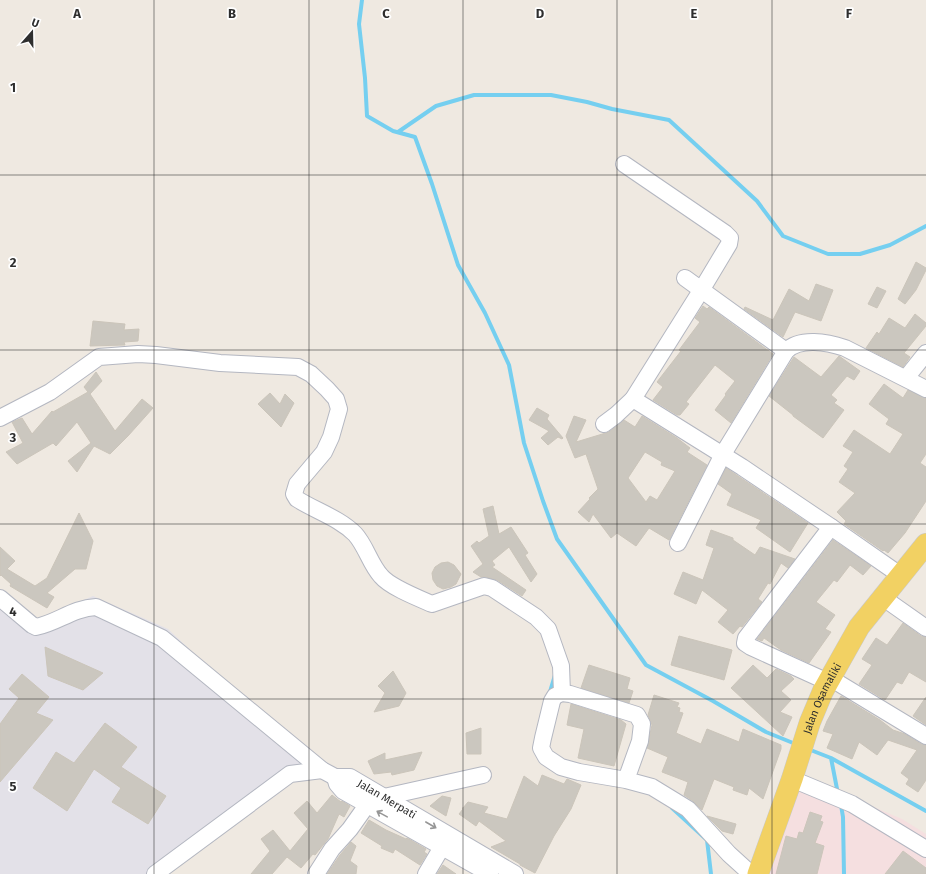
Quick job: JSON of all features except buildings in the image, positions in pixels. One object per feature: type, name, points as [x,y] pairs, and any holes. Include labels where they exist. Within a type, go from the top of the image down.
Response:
[{"type":"main road","name":"Jalan Osamaliki","points":[[758,874],[810,722],[829,680],[859,627],[926,544]]},
{"type":"street","points":[[604,424],[633,399],[702,290],[729,244],[730,238],[725,233],[624,164]]},
{"type":"street","points":[[685,278],[786,351]]},
{"type":"street","points":[[678,543],[722,454],[786,351],[792,345],[800,343],[832,344],[845,348],[926,389]]},
{"type":"street","points":[[2,417],[50,392],[99,357],[138,354],[220,363],[298,367],[311,374],[327,389],[336,399],[339,409],[331,437],[324,452],[297,484],[294,494],[297,500],[343,524],[356,535],[381,576],[414,596],[432,604],[484,586],[492,588],[536,617],[548,629],[561,666],[562,693]]},
{"type":"street","points":[[906,378],[926,354]]},
{"type":"street","points":[[633,399],[722,454],[900,575]]},
{"type":"street","points":[[831,527],[746,638],[745,642],[751,647],[829,680],[926,736]]},
{"type":"street","points":[[882,597],[926,628]]},
{"type":"street","points":[[0,598],[36,627],[68,614],[89,607],[96,607],[162,638],[328,773]]},
{"type":"street","points":[[626,780],[640,741],[642,724],[637,715],[570,694],[562,693],[555,696],[552,701],[541,748],[546,757],[561,767],[579,772],[626,780],[652,787],[688,809],[729,854],[751,874]]},
{"type":"street","points":[[794,771],[832,797],[852,804],[926,849]]},
{"type":"street","points":[[155,874],[290,774],[328,773]]},
{"type":"street","name":"Jalan Merpati","points":[[328,773],[350,777],[515,874]]},
{"type":"street","name":"Jalan Merpati","points":[[328,773],[343,791],[490,874]]},
{"type":"street","points":[[384,797],[483,775]]},
{"type":"street","points":[[316,874],[332,849],[357,820],[367,805]]},
{"type":"street","points":[[426,874],[442,847]]},
{"type":"shaded area","points":[[0,590],[35,621],[93,596],[168,629],[310,763],[164,874],[0,874]]},
{"type":"shaded area","points":[[803,777],[902,819],[926,834],[926,874],[768,874]]},
{"type":"waterway","points":[[362,0],[359,24],[365,78],[367,116],[393,131],[415,137],[458,265],[485,313],[509,365],[524,443],[557,539],[646,665],[713,701],[766,732],[798,745]]},
{"type":"waterway","points":[[398,132],[436,106],[474,95],[551,95],[669,120],[757,201],[783,236],[828,254],[860,254],[890,245],[926,226]]},
{"type":"waterway","points":[[549,695],[555,675]]},
{"type":"waterway","points":[[808,749],[831,758],[926,811]]},
{"type":"waterway","points":[[831,758],[838,794]]},
{"type":"waterway","points":[[841,805],[843,817],[844,874]]},
{"type":"waterway","points":[[672,808],[707,840],[711,874]]}]
